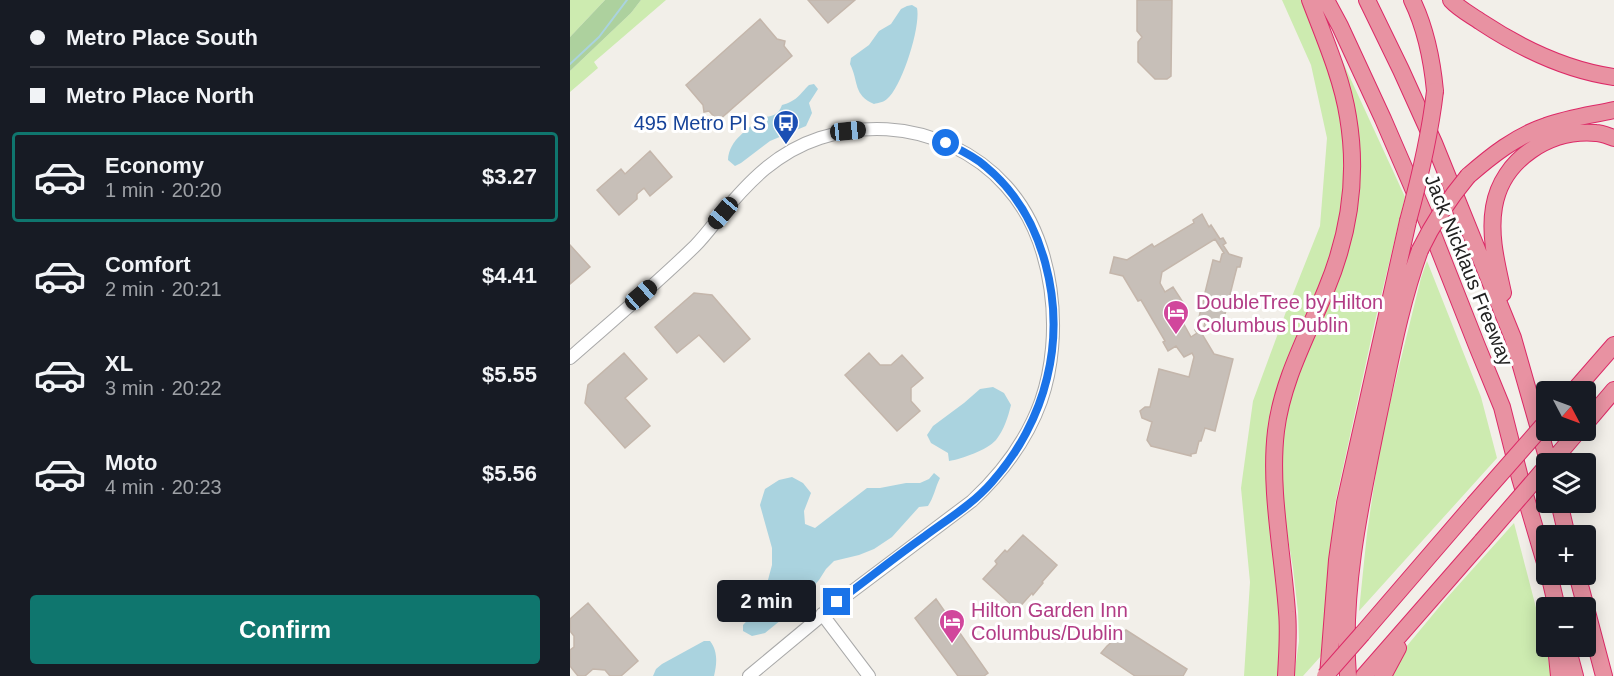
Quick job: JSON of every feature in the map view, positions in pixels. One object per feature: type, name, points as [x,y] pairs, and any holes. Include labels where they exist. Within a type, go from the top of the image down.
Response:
[{"type":"highway","points":[[1286,676],[1288,615],[1274,466],[1276,430],[1284,389],[1327,288],[1342,243],[1351,204],[1353,162],[1348,116],[1334,64],[1310,0]]},
{"type":"highway","name":"Jack Nicklaus Freeway","points":[[1326,0],[1340,26],[1434,237],[1502,407],[1536,531]]},
{"type":"highway","name":"Jack Nicklaus Freeway","points":[[1367,0],[1434,143],[1513,338],[1545,453]]},
{"type":"highway","points":[[1327,676],[1337,561],[1345,503],[1408,220],[1432,125],[1435,91],[1432,62],[1425,33],[1412,0]]},
{"type":"highway","points":[[1450,0],[1508,40],[1550,60],[1592,74],[1614,77]]},
{"type":"highway","points":[[1348,676],[1348,619],[1358,513],[1396,330],[1419,250],[1448,200],[1468,176],[1491,156],[1517,138],[1545,126],[1614,110]]},
{"type":"highway","points":[[1513,338],[1494,249],[1492,227],[1494,205],[1501,184],[1519,159],[1547,140],[1572,133],[1598,133],[1614,138]]},
{"type":"highway","points":[[1581,381],[1614,345]]},
{"type":"highway","points":[[1596,410],[1614,390]]},
{"type":"highway","points":[[1327,676],[1536,433]]},
{"type":"highway","points":[[1559,453],[1569,441]]},
{"type":"highway","points":[[1364,676],[1536,479]]},
{"type":"highway","points":[[1383,676],[1397,649],[1482,541]]},
{"type":"highway","points":[[1580,585],[1604,676]]},
{"type":"highway","points":[[1557,657],[1559,676]]},
{"type":"highway","points":[[1570,657],[1575,676]]},
{"type":"street","points":[[570,358],[697,244],[755,176],[787,152],[819,139],[866,129],[909,131],[946,143],[983,164],[1007,187],[1031,224],[1046,266],[1053,309],[1053,334],[1048,378],[1040,402],[1032,422],[1010,460],[972,501],[822,614],[749,676]]},
{"type":"street","points":[[822,614],[869,676]]},
{"type":"green space","points":[[570,0],[605,0],[570,37]]},
{"type":"green space","points":[[605,0],[641,0],[631,13],[570,71],[570,37]]},
{"type":"green space","points":[[641,0],[666,0],[594,62],[598,68],[570,92],[570,71],[631,13]]},
{"type":"green space","points":[[1282,0],[1303,0],[1325,54],[1344,133],[1347,170],[1342,221],[1274,420],[1282,622],[1278,676],[1244,676],[1250,582],[1241,488],[1253,401],[1320,226],[1327,138],[1311,65]]},
{"type":"green space","points":[[1341,58],[1405,197],[1335,504],[1321,656],[1303,676],[1294,676],[1299,641],[1298,612],[1279,485],[1283,428],[1294,383],[1351,231]]},
{"type":"green space","points":[[1427,261],[1481,397],[1497,458],[1359,611],[1367,533],[1381,439]]},
{"type":"green space","points":[[1514,523],[1536,608],[1536,657],[1548,657],[1551,676],[1391,676],[1406,647]]},
{"type":"water","points":[[912,5],[917,8],[916,28],[904,70],[887,99],[874,104],[860,92],[850,64],[851,58],[869,45],[879,31],[891,24],[901,9]]},
{"type":"water","points":[[814,84],[818,89],[809,103],[812,113],[806,126],[770,141],[735,166],[728,160],[735,141],[760,117],[776,114],[782,105],[794,100],[809,85]]},
{"type":"water","points":[[993,387],[1004,393],[1011,405],[1001,432],[996,440],[981,451],[949,461],[948,453],[931,443],[927,435],[933,426],[980,389]]},
{"type":"water","points":[[934,473],[940,478],[928,506],[919,507],[892,537],[874,549],[834,561],[807,594],[765,633],[752,636],[743,631],[743,625],[761,606],[772,565],[772,548],[760,505],[765,489],[779,480],[792,477],[803,483],[811,493],[804,511],[805,524],[815,528],[867,488],[920,483],[929,479]]},
{"type":"water","points":[[704,641],[710,641],[716,653],[714,676],[653,676],[662,664]]},
{"type":"building","points":[[808,0],[855,0],[828,23]]},
{"type":"building","points":[[1137,0],[1172,0],[1171,76],[1167,79],[1155,79],[1138,62],[1138,42],[1142,37],[1137,31]]},
{"type":"building","points":[[760,19],[777,39],[785,41],[784,46],[792,56],[718,121],[709,111],[704,112],[703,105],[686,85]]},
{"type":"building","points":[[650,151],[672,177],[650,196],[644,188],[637,194],[637,199],[619,215],[597,190],[621,169],[625,174]]},
{"type":"building","name":"DoubleTree by Hilton Columbus Dublin","points":[[1202,214],[1209,227],[1211,225],[1220,239],[1223,238],[1226,243],[1223,245],[1229,254],[1242,258],[1240,267],[1237,267],[1223,322],[1226,323],[1223,333],[1210,329],[1202,334],[1214,354],[1233,359],[1215,431],[1205,428],[1196,453],[1191,456],[1151,446],[1147,440],[1152,422],[1142,418],[1140,411],[1145,407],[1150,407],[1159,369],[1189,377],[1194,357],[1192,353],[1184,357],[1176,346],[1168,351],[1163,342],[1165,341],[1141,300],[1138,301],[1123,276],[1110,273],[1114,257],[1127,260],[1152,244],[1154,247],[1194,223],[1193,220]],"holes":[[[1215,239],[1224,253],[1220,262],[1213,260],[1199,317],[1206,318],[1205,328],[1201,331],[1199,328],[1195,330],[1197,333],[1191,337],[1177,312],[1186,307],[1173,287],[1165,292],[1160,283],[1162,272]]]},
{"type":"building","points":[[570,245],[590,267],[570,284]]},
{"type":"building","points":[[694,293],[712,295],[750,339],[724,362],[699,335],[677,353],[655,327]]},
{"type":"building","points":[[624,353],[647,379],[625,398],[650,426],[625,448],[585,403],[588,385]]},
{"type":"building","points":[[869,353],[880,365],[891,365],[902,355],[923,378],[911,388],[911,401],[920,411],[897,431],[845,375]]},
{"type":"building","points":[[1023,535],[1057,565],[1033,595],[1032,593],[1017,610],[983,579],[997,564],[995,561],[1005,550],[1007,552]]},
{"type":"building","name":"Hilton Garden Inn Columbus/Dublin","points":[[936,599],[988,673],[984,676],[958,676],[915,618]]},
{"type":"building","points":[[588,603],[638,661],[621,676],[610,676],[605,670],[593,669],[585,676],[578,676],[570,666],[570,650],[574,647],[574,636],[570,631],[570,619]]},
{"type":"building","points":[[1126,630],[1187,669],[1183,676],[1135,676],[1101,653]]},
{"type":"waterway","points":[[570,64],[599,37],[627,0]]},
{"type":"place","name":"495 Metro Pl S","points":[[786,146]]},
{"type":"place","name":"DoubleTree by Hilton Columbus Dublin","points":[[1176,336]]},
{"type":"place","name":"Hilton Garden Inn Columbus/Dublin","points":[[952,645]]},
{"type":"route","points":[[837,602],[960,511],[991,483],[1024,438],[1048,378],[1053,334],[1053,309],[1046,266],[1031,224],[1016,198],[992,171],[946,143]]}]
